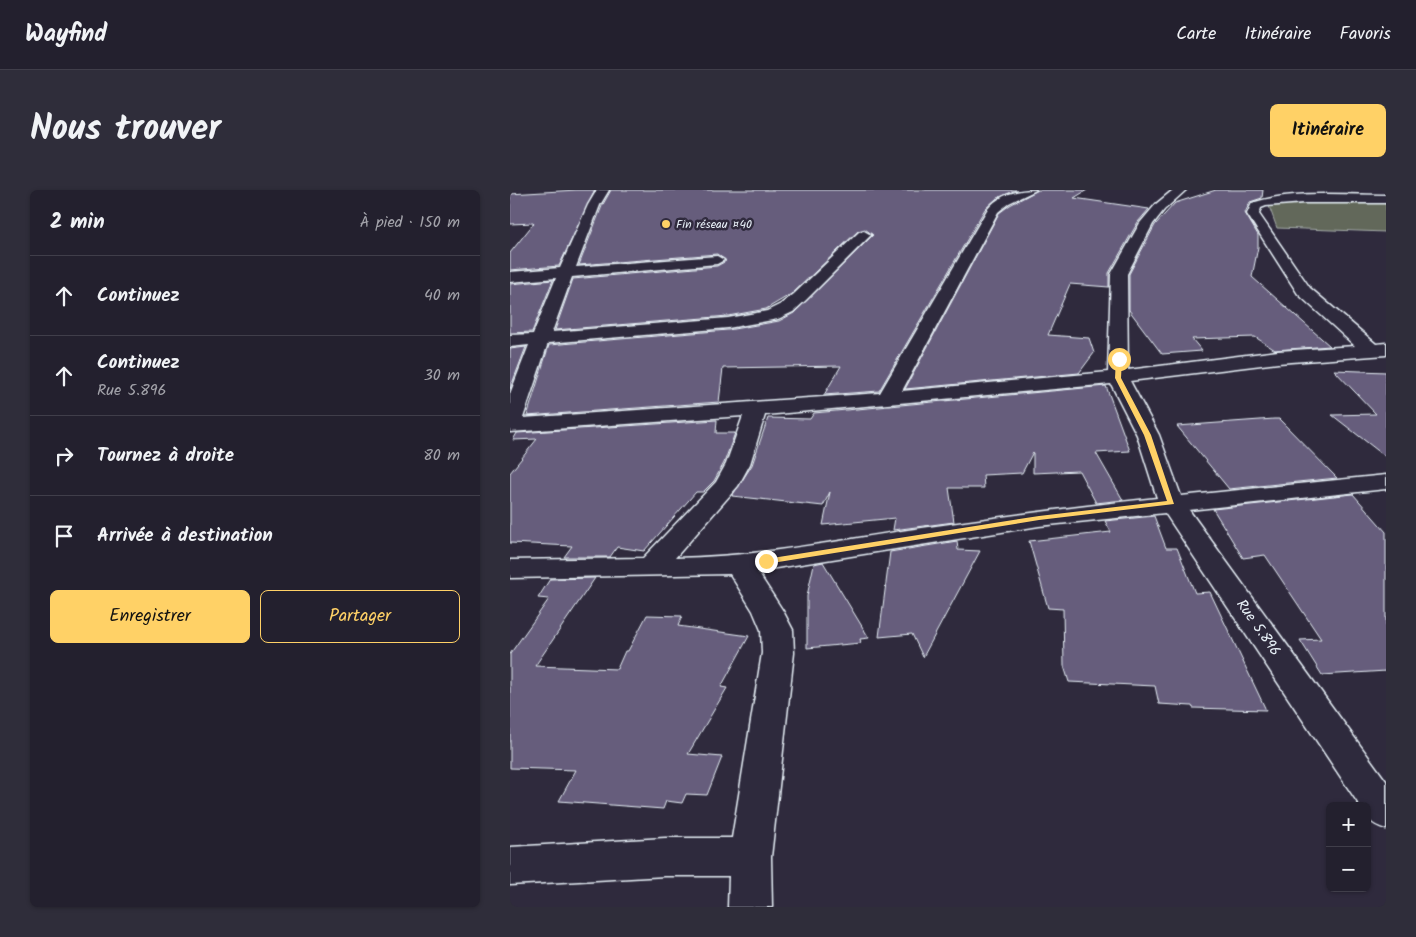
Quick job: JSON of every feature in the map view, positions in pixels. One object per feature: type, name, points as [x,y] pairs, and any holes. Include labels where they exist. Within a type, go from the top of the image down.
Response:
[{"type":"street","points":[[603,190],[594,205],[540,338],[510,424],[887,399],[1118,378],[1278,357],[1378,349]]},
{"type":"street","points":[[887,399],[993,210],[1006,200],[1030,190]]},
{"type":"street","points":[[1118,378],[1116,300],[1119,274],[1147,223],[1160,207],[1180,190]]},
{"type":"street","points":[[1378,349],[1304,291],[1253,214],[1256,206],[1282,200],[1386,199]]},
{"type":"street","points":[[510,341],[728,323],[772,315],[787,308],[800,297],[864,234]]},
{"type":"street","points":[[510,277],[566,274],[717,260]]},
{"type":"street","name":"Rue 5.896","points":[[1118,378],[1148,435],[1171,503],[1386,812]]},
{"type":"street","points":[[651,568],[726,486],[738,464],[756,409]]},
{"type":"street","points":[[510,569],[651,568],[738,564],[1039,518],[1386,482]]},
{"type":"street","points":[[738,564],[768,611],[776,630],[778,653],[750,857],[750,907]]},
{"type":"street","points":[[510,866],[665,857],[750,857]]},
{"type":"green space","points":[[1386,195],[1386,232],[1277,228],[1269,206]]},
{"type":"building","points":[[595,190],[559,266],[510,270],[510,253],[534,223],[510,224],[510,194]]},
{"type":"building","points":[[611,190],[1016,190],[996,199],[985,209],[879,391],[824,395],[841,366],[723,368],[719,402],[527,416],[549,345],[728,330],[779,321],[794,313],[873,235],[865,229],[858,231],[793,293],[766,309],[728,316],[555,330],[573,279],[717,266],[726,261],[717,254],[579,265],[602,206]]},
{"type":"building","points":[[1038,190],[1087,190],[1074,198],[1149,209],[1138,222],[1109,273],[1109,287],[1070,284],[1048,335],[1089,338],[1094,353],[1079,373],[905,389],[999,213]]},
{"type":"building","points":[[1216,190],[1263,190],[1262,198],[1250,202],[1245,213],[1258,235],[1258,247],[1252,277],[1330,346],[1275,350],[1255,337],[1192,339],[1202,351],[1162,354],[1129,310],[1129,274],[1155,225],[1175,203]]},
{"type":"building","points":[[553,280],[532,332],[510,333],[510,284]]},
{"type":"building","points":[[526,347],[510,389],[510,349]]},
{"type":"building","points":[[1334,370],[1386,372],[1386,457],[1332,415],[1376,414]]},
{"type":"building","points":[[1106,386],[1130,451],[1096,453],[1123,500],[1096,503],[1079,471],[1033,473],[1033,452],[1022,473],[983,475],[984,488],[949,488],[954,522],[893,530],[895,518],[823,525],[830,492],[823,506],[732,496],[752,465],[768,418],[810,419],[814,413]]},
{"type":"building","points":[[1279,419],[1337,478],[1229,489],[1177,426]]},
{"type":"building","points":[[717,420],[716,433],[735,433],[724,463],[714,481],[703,492],[696,492],[644,551],[617,547],[610,557],[564,557],[572,546],[510,543],[510,473],[537,439],[513,440],[517,433]]},
{"type":"building","points":[[1353,494],[1386,532],[1386,671],[1322,675],[1300,640],[1321,639],[1265,555],[1243,558],[1213,509]]},
{"type":"building","points":[[1154,516],[1166,548],[1177,548],[1195,593],[1210,592],[1266,710],[1193,708],[1192,706],[1159,704],[1155,686],[1069,682],[1064,666],[1063,609],[1048,608],[1029,541],[1111,532],[1105,521]]},
{"type":"building","points":[[957,541],[958,550],[980,551],[923,657],[912,634],[879,637],[890,552]]},
{"type":"building","points":[[823,562],[869,638],[860,639],[861,643],[807,648],[807,596],[814,564]]},
{"type":"building","points":[[595,578],[535,666],[617,669],[625,651],[628,651],[647,615],[682,616],[678,626],[749,636],[721,687],[727,688],[688,754],[722,757],[707,795],[686,794],[682,803],[666,801],[663,809],[559,801],[576,770],[510,768],[510,654],[549,599],[538,598],[550,579]]},
{"type":"place","name":"Fin réseau ¤40","points":[[666,224]]},
{"type":"route","points":[[766,561],[1039,518],[1171,503],[1148,435],[1118,378],[1119,359]]}]
